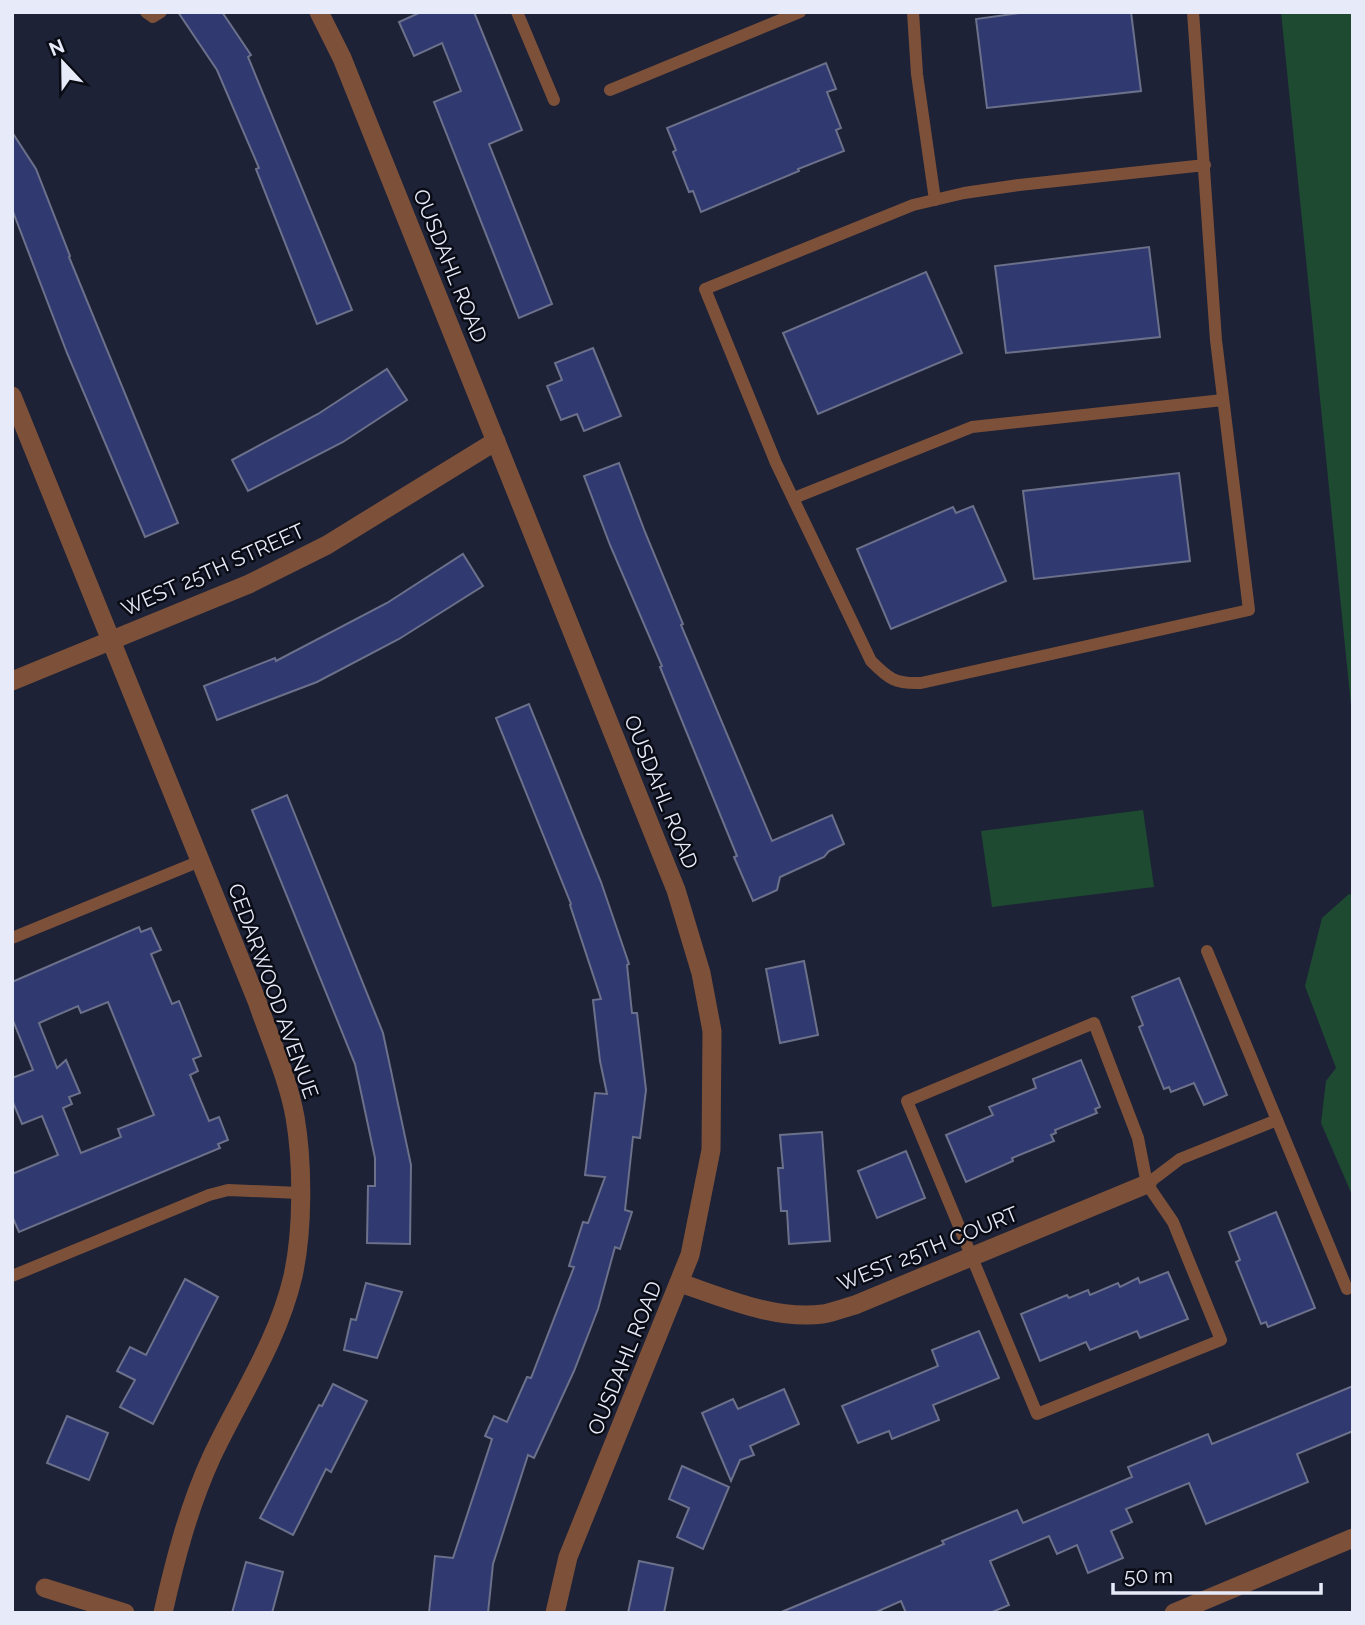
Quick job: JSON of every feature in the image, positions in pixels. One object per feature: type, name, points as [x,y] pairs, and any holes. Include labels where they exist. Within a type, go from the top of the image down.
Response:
[{"type":"street","name":"OUSDAHL ROAD","points":[[319,12],[342,58],[676,890],[701,973],[712,1031],[711,1150],[690,1255],[568,1557],[555,1613]]},
{"type":"street","name":"CEDARWOOD AVENUE","points":[[12,396],[257,1001],[286,1081],[295,1117],[300,1161],[298,1242],[293,1276],[282,1313],[262,1359],[212,1457],[197,1493],[163,1613]]},
{"type":"street","name":"WEST 25TH STREET","points":[[12,681],[249,583],[327,545],[496,441]]},
{"type":"street","name":"WEST 25TH COURT","points":[[680,1283],[756,1309],[789,1314],[823,1314],[855,1305],[1147,1184]]},
{"type":"street","points":[[1174,1613],[1353,1538]]},
{"type":"street","points":[[45,1588],[125,1613]]},
{"type":"lane","points":[[146,12],[153,17],[161,12]]},
{"type":"lane","points":[[517,12],[554,100]]},
{"type":"lane","points":[[610,90],[800,12]]},
{"type":"lane","points":[[912,12],[917,74],[935,200]]},
{"type":"lane","points":[[1193,12],[1205,165],[1216,340],[1249,610],[921,684],[902,684],[887,678],[871,661],[776,463],[705,289],[913,205],[1019,185],[1205,165]]},
{"type":"lane","points":[[794,498],[972,427],[1223,400]]},
{"type":"lane","points":[[12,938],[200,861]]},
{"type":"lane","points":[[1207,951],[1347,1289]]},
{"type":"lane","points":[[1094,1023],[1138,1138],[1147,1184],[1173,1222],[1221,1340],[1037,1414],[907,1101],[1094,1023]]},
{"type":"lane","points":[[1147,1184],[1180,1159],[1277,1119]]},
{"type":"lane","points":[[12,1276],[209,1195],[228,1190],[299,1193]]},
{"type":"green space","points":[[1281,12],[1353,12],[1353,725]]},
{"type":"green space","points":[[1143,810],[1154,887],[992,907],[981,831]]},
{"type":"green space","points":[[1349,894],[1353,895],[1353,1197],[1321,1123],[1326,1081],[1336,1068],[1305,986],[1322,918]]},
{"type":"building","points":[[178,12],[222,12],[251,55],[248,57],[352,310],[317,324],[256,169],[259,168],[217,70]]},
{"type":"building","points":[[421,12],[474,12],[522,130],[489,144],[552,304],[519,318],[434,102],[461,91],[442,43],[414,56],[399,22]]},
{"type":"building","points":[[1027,12],[1131,12],[1141,91],[987,108],[976,19]]},
{"type":"building","points":[[826,63],[836,89],[827,92],[841,128],[836,130],[844,151],[701,212],[693,191],[689,192],[673,152],[676,150],[667,128]]},
{"type":"building","points":[[12,132],[36,169],[69,257],[178,523],[145,537],[67,353],[12,209]]},
{"type":"building","points":[[1149,247],[1160,337],[1006,353],[995,266]]},
{"type":"building","points":[[926,272],[962,353],[818,414],[783,333]]},
{"type":"building","points":[[593,348],[621,416],[584,431],[577,414],[561,420],[547,386],[562,380],[555,363]]},
{"type":"building","points":[[387,369],[407,400],[343,442],[248,491],[232,460],[318,414]]},
{"type":"building","points":[[619,463],[683,624],[681,625],[772,841],[832,815],[844,844],[829,851],[824,857],[780,877],[777,890],[753,901],[660,667],[662,666],[610,545],[584,476]]},
{"type":"building","points":[[1179,473],[1190,561],[1034,579],[1023,491]]},
{"type":"building","points":[[973,506],[1006,581],[891,629],[857,549],[953,507],[956,513]]},
{"type":"building","points":[[463,554],[483,586],[399,639],[317,682],[217,720],[204,686],[275,658],[276,661],[387,603]]},
{"type":"building","points":[[529,704],[601,882],[629,964],[632,1013],[637,1013],[646,1090],[640,1138],[633,1137],[625,1210],[632,1212],[620,1249],[615,1247],[598,1309],[574,1371],[534,1458],[528,1455],[493,1564],[488,1613],[429,1613],[435,1556],[453,1558],[492,1439],[485,1436],[494,1416],[507,1422],[527,1377],[531,1378],[574,1267],[569,1266],[583,1222],[588,1223],[605,1177],[585,1175],[595,1093],[607,1094],[593,1000],[601,999],[571,904],[496,718]]},
{"type":"building","points":[[287,795],[383,1033],[411,1165],[410,1244],[367,1243],[368,1186],[375,1186],[375,1158],[355,1064],[252,810]]},
{"type":"building","points":[[139,927],[141,932],[151,928],[161,950],[151,954],[172,1004],[179,1001],[201,1056],[193,1059],[198,1071],[190,1075],[209,1121],[219,1117],[228,1140],[218,1144],[220,1148],[19,1232],[12,1216],[12,1174],[58,1155],[42,1116],[22,1124],[12,1100],[12,1078],[33,1070],[12,1018],[12,982]],"holes":[[[108,1002],[154,1115],[118,1129],[121,1137],[81,1153],[63,1108],[72,1104],[69,1097],[80,1093],[66,1060],[57,1068],[39,1023],[78,1006],[81,1013]]]},
{"type":"building","points":[[804,961],[818,1035],[780,1043],[766,969]]},
{"type":"building","points":[[1179,978],[1227,1095],[1204,1105],[1194,1083],[1171,1092],[1169,1087],[1164,1089],[1139,1027],[1143,1025],[1132,997]]},
{"type":"building","points":[[1081,1060],[1100,1107],[1095,1109],[1097,1113],[1055,1130],[1056,1133],[1051,1135],[1054,1141],[1012,1158],[1013,1161],[966,1182],[946,1135],[993,1115],[989,1107],[1036,1088],[1033,1079]]},
{"type":"building","points":[[822,1132],[830,1241],[789,1244],[787,1211],[781,1211],[778,1168],[783,1168],[780,1135]]},
{"type":"building","points":[[906,1151],[925,1198],[877,1218],[858,1171]]},
{"type":"building","points":[[1276,1212],[1315,1308],[1268,1327],[1266,1322],[1261,1324],[1236,1262],[1240,1260],[1229,1232]]},
{"type":"building","points":[[1168,1272],[1188,1319],[1140,1338],[1137,1331],[1090,1350],[1086,1342],[1040,1361],[1021,1314],[1067,1295],[1069,1298],[1088,1290],[1090,1295],[1118,1283],[1120,1287],[1138,1278],[1140,1283]]},
{"type":"building","points":[[185,1279],[218,1297],[153,1424],[120,1407],[135,1380],[117,1371],[130,1347],[146,1355]]},
{"type":"building","points":[[366,1283],[402,1292],[377,1358],[344,1350],[351,1319],[356,1320]]},
{"type":"building","points":[[979,1331],[999,1378],[933,1405],[939,1420],[892,1439],[889,1431],[858,1443],[842,1406],[938,1366],[932,1350]]},
{"type":"building","points":[[333,1384],[367,1401],[331,1472],[326,1469],[293,1535],[260,1518],[319,1405],[322,1406]]},
{"type":"building","points":[[1353,1386],[1353,1431],[1297,1454],[1308,1482],[1206,1524],[1189,1483],[1126,1509],[1132,1522],[1111,1531],[1123,1558],[1088,1573],[1077,1545],[1057,1554],[1049,1536],[990,1561],[1009,1605],[990,1613],[906,1613],[901,1601],[874,1613],[779,1613],[944,1544],[942,1541],[1017,1510],[1023,1523],[1132,1477],[1128,1467],[1208,1434],[1212,1444]]},
{"type":"building","points":[[784,1389],[799,1424],[750,1446],[754,1455],[740,1460],[731,1481],[702,1413],[733,1399],[738,1409]]},
{"type":"building","points":[[67,1416],[108,1433],[89,1480],[47,1463]]},
{"type":"building","points":[[682,1466],[729,1487],[703,1549],[677,1537],[689,1508],[669,1499]]},
{"type":"building","points":[[639,1561],[673,1568],[664,1613],[628,1613]]},
{"type":"building","points":[[246,1562],[283,1572],[272,1613],[232,1613]]}]
